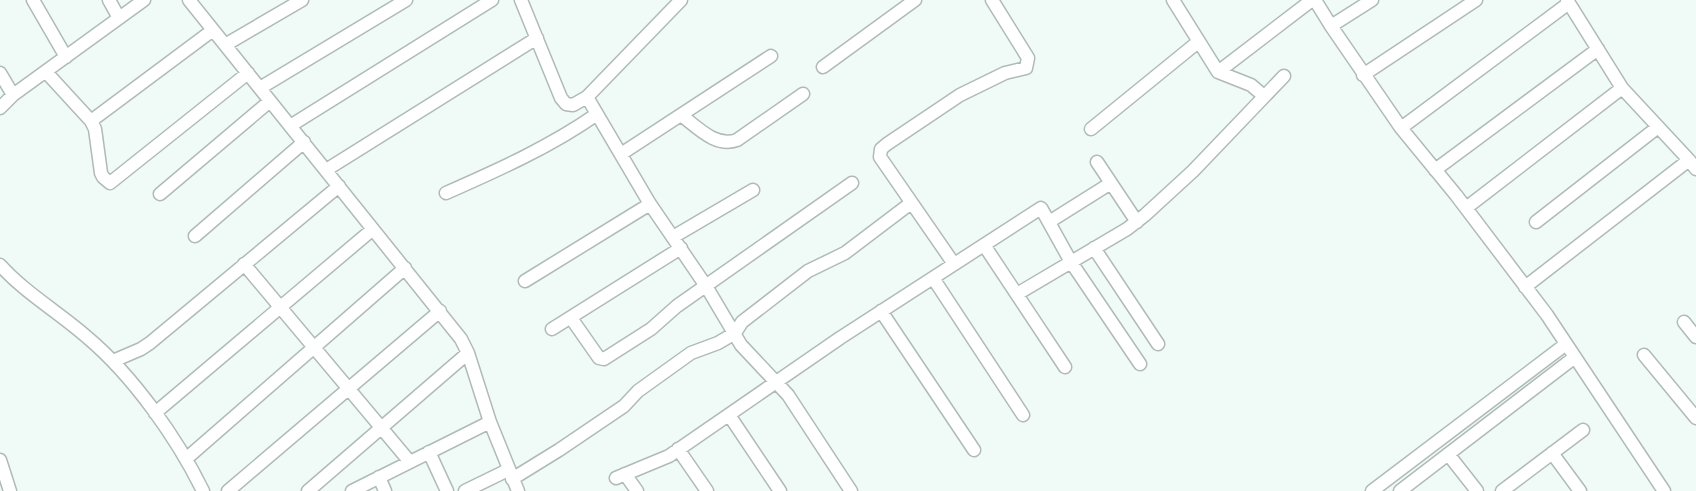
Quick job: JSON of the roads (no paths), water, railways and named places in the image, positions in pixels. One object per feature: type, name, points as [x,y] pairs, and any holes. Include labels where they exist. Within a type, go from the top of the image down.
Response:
[{"type":"street","points":[[33,0],[66,57]]},
{"type":"street","points":[[109,0],[119,18]]},
{"type":"street","points":[[0,108],[13,96],[144,0]]},
{"type":"street","points":[[190,0],[461,339],[468,353],[490,422],[518,491]]},
{"type":"street","points":[[225,45],[302,0]]},
{"type":"street","points":[[260,88],[406,0]]},
{"type":"street","points":[[290,126],[492,0]]},
{"type":"street","points":[[521,0],[561,98],[566,104],[573,105],[587,97],[681,0]]},
{"type":"street","points":[[823,67],[915,0]]},
{"type":"street","points":[[954,264],[880,157],[881,149],[960,95],[1005,73],[1026,68],[1028,58],[992,0]]},
{"type":"street","points":[[1173,0],[1218,72],[1257,89],[1264,96]]},
{"type":"street","points":[[1218,72],[1313,0],[1401,128],[1466,208],[1566,344],[1664,491]]},
{"type":"street","points":[[1330,26],[1372,0]]},
{"type":"street","points":[[1364,75],[1476,0]]},
{"type":"street","points":[[1401,128],[1568,1],[1622,88],[1692,164],[1525,287]]},
{"type":"street","points":[[92,121],[213,30]]},
{"type":"street","points":[[326,170],[537,38]]},
{"type":"street","points":[[1090,129],[1198,42]]},
{"type":"street","points":[[1435,170],[1598,49]]},
{"type":"street","points":[[621,154],[771,56]]},
{"type":"street","points":[[46,72],[92,121],[101,173],[110,183],[248,73]]},
{"type":"street","points":[[0,73],[13,96]]},
{"type":"street","points":[[1017,294],[1137,222],[1194,171],[1284,75]]},
{"type":"street","points":[[1466,208],[1622,88]]},
{"type":"street","points":[[681,115],[714,139],[722,143],[730,143],[803,94]]},
{"type":"street","points":[[587,97],[650,204],[706,286],[747,354],[788,395],[851,491]]},
{"type":"street","points":[[160,195],[270,101]]},
{"type":"street","points":[[446,193],[540,150],[572,132],[597,114]]},
{"type":"street","points":[[1536,222],[1658,127]]},
{"type":"street","points":[[195,236],[304,142]]},
{"type":"street","points":[[1097,162],[1137,222]]},
{"type":"street","points":[[571,318],[594,352],[599,358],[604,359],[651,329],[677,306],[852,183]]},
{"type":"street","points":[[1049,222],[1112,183]]},
{"type":"street","points":[[113,360],[150,343],[339,186]]},
{"type":"street","points":[[673,237],[753,190]]},
{"type":"street","points":[[465,491],[510,475],[624,406],[638,391],[692,353],[718,343],[735,333],[742,322],[808,271],[845,253],[911,203]]},
{"type":"street","points":[[525,281],[650,204]]},
{"type":"street","points":[[637,491],[621,476],[669,456],[881,311],[1041,208],[1071,262],[1140,364]]},
{"type":"street","points":[[155,413],[373,229]]},
{"type":"street","points":[[984,245],[1065,367]]},
{"type":"street","points":[[552,329],[681,248]]},
{"type":"street","points":[[1094,248],[1158,344]]},
{"type":"street","points":[[244,264],[410,462]]},
{"type":"street","points":[[0,265],[22,286],[89,338],[113,360],[187,458],[203,491]]},
{"type":"street","points":[[187,458],[405,268]]},
{"type":"street","points":[[933,278],[1023,414]]},
{"type":"street","points":[[228,491],[440,311]]},
{"type":"street","points":[[881,311],[974,450]]},
{"type":"street","points":[[1684,322],[1696,337]]},
{"type":"street","points":[[1372,491],[1566,344]]},
{"type":"street","points":[[308,491],[468,353]]},
{"type":"street","points":[[1644,354],[1696,418]]},
{"type":"street","points":[[1391,477],[1401,490],[1575,357]]},
{"type":"street","points":[[729,415],[780,491]]},
{"type":"street","points":[[352,491],[490,422]]},
{"type":"street","points":[[1502,491],[1583,430]]},
{"type":"street","points":[[678,449],[707,491]]},
{"type":"street","points":[[429,452],[447,491]]},
{"type":"street","points":[[1552,453],[1580,491]]},
{"type":"street","points":[[1448,454],[1477,491]]},
{"type":"street","points":[[0,460],[10,491]]},
{"type":"street","points":[[379,477],[386,491]]}]
